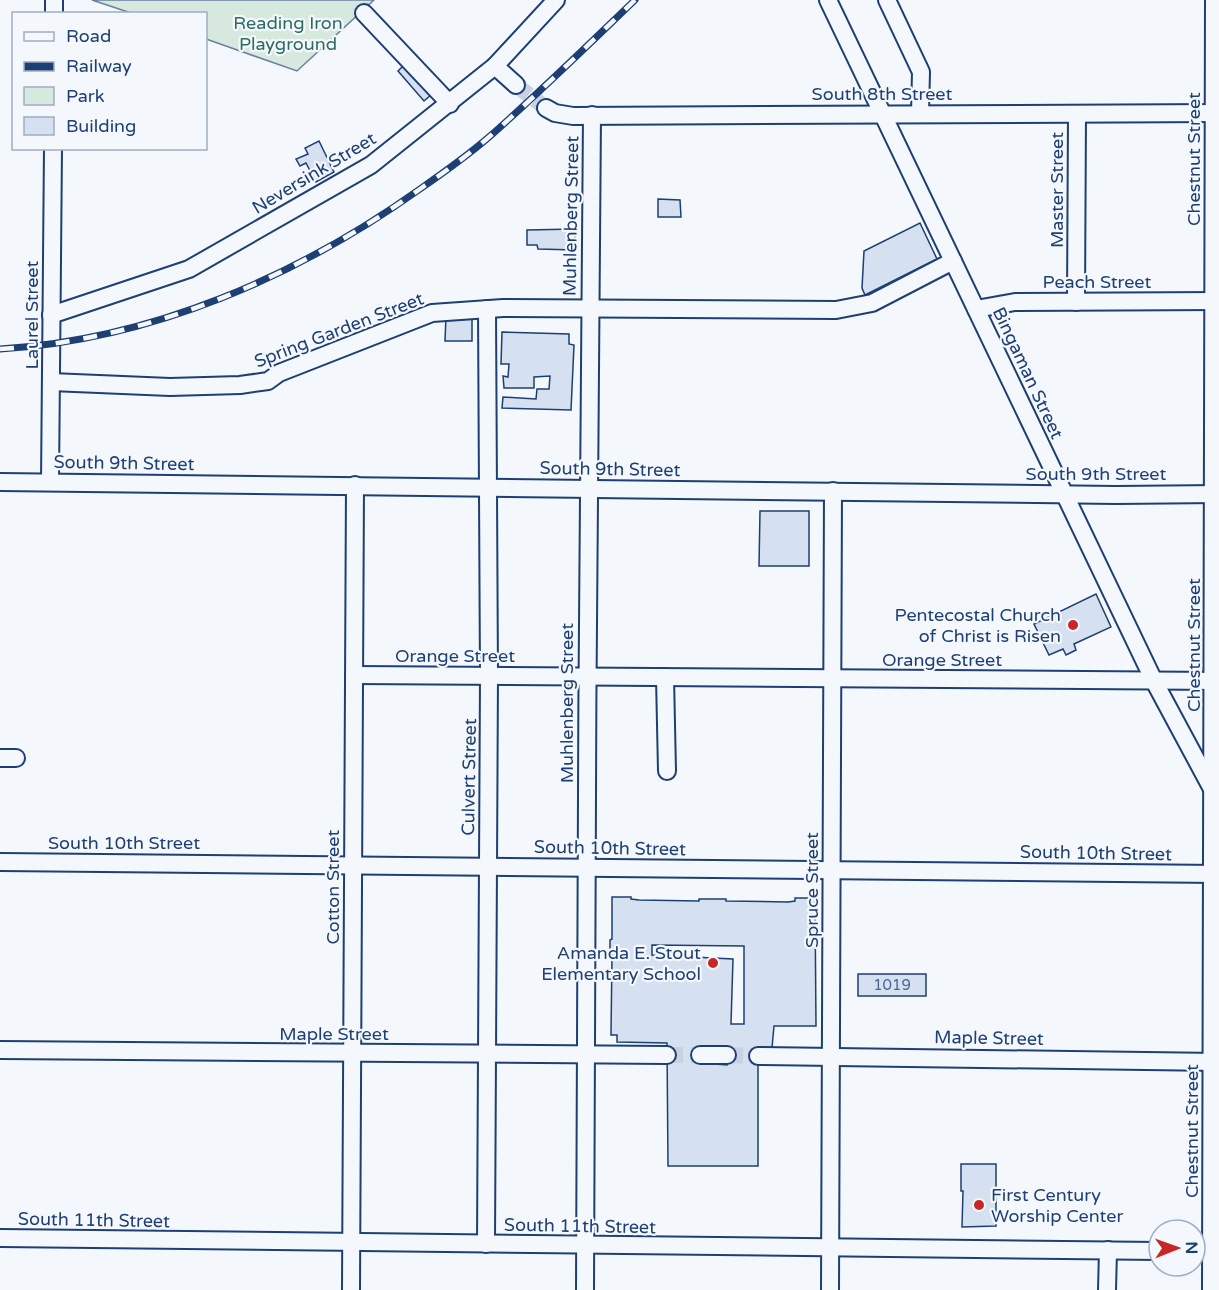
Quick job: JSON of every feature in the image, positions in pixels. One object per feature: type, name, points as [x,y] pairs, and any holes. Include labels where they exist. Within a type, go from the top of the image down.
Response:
[{"type":"street","name":"Neversink Street","points":[[51,315],[189,269],[371,165],[495,66],[556,0]]},
{"type":"street","name":"Bingaman Street","points":[[828,0],[1154,681],[1214,793]]},
{"type":"street","points":[[887,0],[921,72],[920,113]]},
{"type":"street","name":"Chestnut Street","points":[[1211,1290],[1208,1252],[1216,1062],[1214,793],[1217,113],[1214,0]]},
{"type":"street","points":[[364,13],[450,104]]},
{"type":"street","points":[[495,66],[516,85]]},
{"type":"street","name":"South 8th Street","points":[[546,108],[555,113],[592,115],[1217,113]]},
{"type":"street","name":"Master Street","points":[[1076,302],[1077,114]]},
{"type":"street","name":"Muhlenberg Street","points":[[585,1290],[586,676],[592,115]]},
{"type":"street","name":"Laurel Street","points":[[50,482],[53,150]]},
{"type":"street","name":"Spring Garden Street","points":[[51,382],[170,387],[268,381],[279,373],[432,313],[487,309],[589,308],[836,310],[872,303],[953,261]]},
{"type":"street","name":"Peach Street","points":[[976,309],[1015,302],[1216,301]]},
{"type":"street","name":"Culvert Street","points":[[486,1245],[489,676],[487,309]]},
{"type":"street","name":"South 9th Street","points":[[0,482],[1216,494]]},
{"type":"street","name":"Cotton Street","points":[[351,1290],[355,485]]},
{"type":"street","name":"Spruce Street","points":[[830,1290],[833,491]]},
{"type":"street","name":"Orange Street","points":[[354,675],[1216,681]]},
{"type":"street","points":[[665,677],[667,771]]},
{"type":"street","name":"South 10th Street","points":[[0,862],[1216,874]]},
{"type":"street","name":"Maple Street","points":[[0,1050],[668,1055]]},
{"type":"street","points":[[700,1055],[727,1055]]},
{"type":"street","name":"Maple Street","points":[[758,1056],[1216,1062]]},
{"type":"street","name":"South 11th Street","points":[[0,1238],[1147,1251]]},
{"type":"street","points":[[1107,1290],[1108,1250]]},
{"type":"green space","name":"Reading Iron Playground","points":[[92,0],[374,0],[297,71],[207,39],[207,12],[128,12]]},
{"type":"building","points":[[405,64],[432,94],[424,101],[398,71]]},
{"type":"building","points":[[319,141],[334,172],[316,182],[306,163],[300,166],[296,159],[308,154],[305,148]]},
{"type":"building","points":[[658,199],[680,200],[681,217],[658,217]]},
{"type":"building","points":[[920,223],[937,259],[865,295],[862,288],[864,251]]},
{"type":"building","points":[[575,229],[575,250],[538,249],[537,245],[527,245],[527,230]]},
{"type":"building","points":[[446,316],[472,316],[472,341],[445,341]]},
{"type":"building","points":[[502,332],[569,334],[569,344],[574,345],[571,410],[502,408],[503,397],[536,399],[537,389],[549,389],[550,376],[534,377],[534,388],[504,388],[503,376],[508,377],[509,364],[501,364]]},
{"type":"building","points":[[760,511],[809,511],[809,566],[759,566]]},
{"type":"building","name":"Pentecostal Church of Christ is Risen","points":[[1096,594],[1111,627],[1074,644],[1076,650],[1066,655],[1063,649],[1049,655],[1034,624]]},
{"type":"building","name":"Amanda E. Stout Elementary School","points":[[612,897],[631,897],[631,899],[639,900],[726,899],[726,901],[788,902],[795,901],[795,898],[815,898],[816,1026],[774,1026],[772,1048],[758,1048],[758,1166],[668,1166],[667,1043],[617,1042],[617,1035],[611,1035],[612,955],[610,940],[612,939]],"holes":[[[652,945],[744,946],[744,1024],[731,1024],[733,959],[652,955]],[[699,1047],[727,1047],[727,1065],[702,1063]]]},
{"type":"building","points":[[858,974],[926,974],[926,996],[858,996]]},
{"type":"building","name":"First Century Worship Center","points":[[961,1164],[996,1164],[996,1226],[962,1227]]},
{"type":"tunnel","points":[[516,85],[546,108]]},
{"type":"tunnel","points":[[667,1055],[700,1055]]},
{"type":"tunnel","points":[[727,1055],[758,1056]]},
{"type":"railway","points":[[0,349],[56,343],[112,332],[167,317],[221,298],[324,249],[429,183],[472,151],[526,104],[635,0]]},
{"type":"place","name":"Pentecostal Church of Christ is Risen","points":[[1073,625]]},
{"type":"place","name":"Amanda E. Stout Elementary School","points":[[713,963]]},
{"type":"place","name":"First Century Worship Center","points":[[979,1205]]}]
